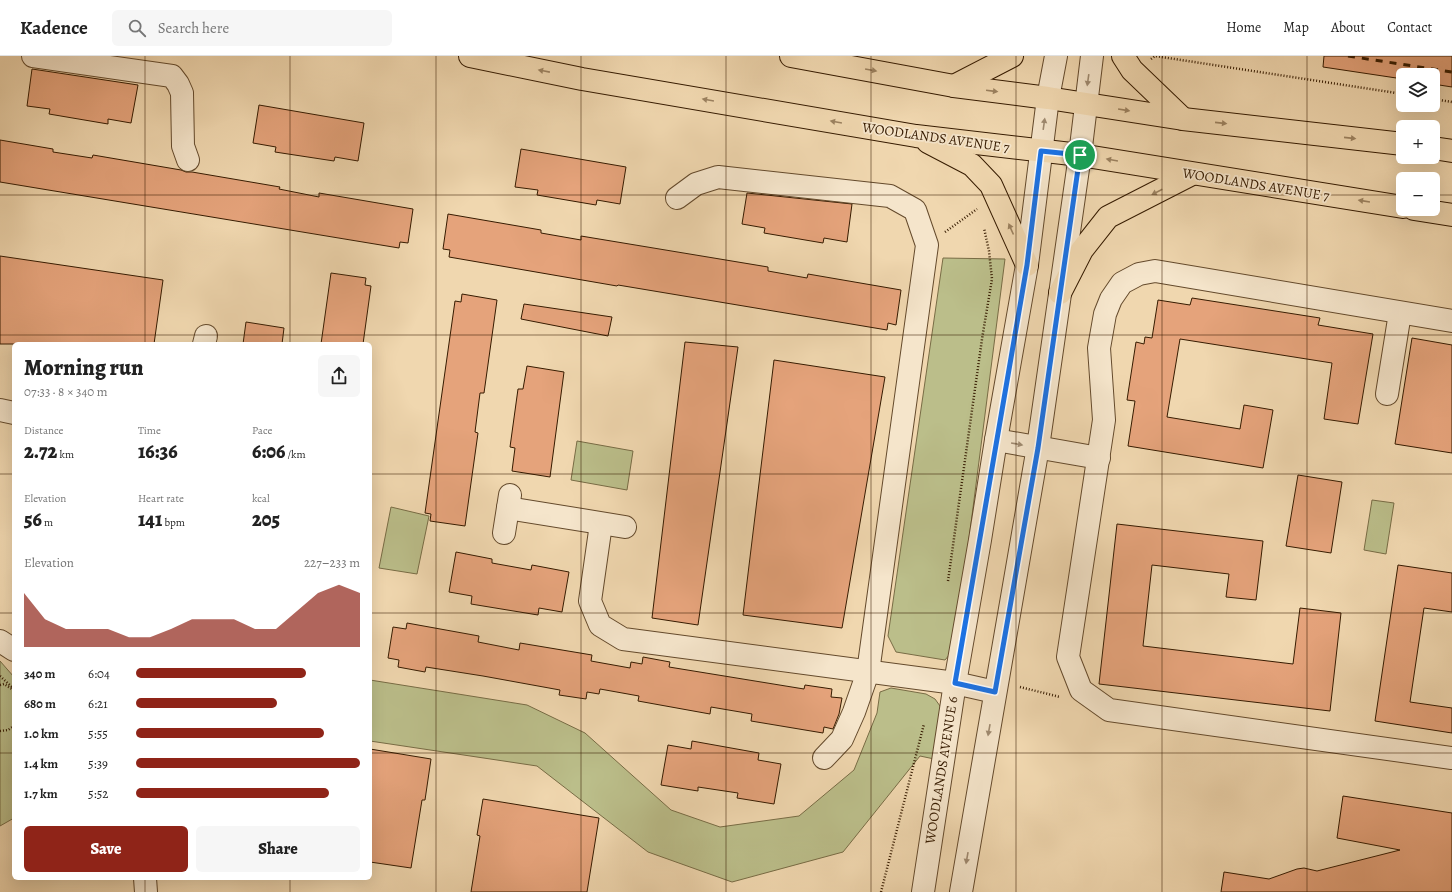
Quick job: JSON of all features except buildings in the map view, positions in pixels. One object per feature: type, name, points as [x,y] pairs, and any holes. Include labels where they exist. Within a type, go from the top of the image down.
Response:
[{"type":"main road","name":"WOODLANDS AVENUE 7","points":[[470,56],[582,79],[916,136],[1080,155],[1396,206]]},
{"type":"main road","points":[[791,56],[954,86],[1048,98],[1183,119],[1396,143]]},
{"type":"main road","points":[[954,86],[1012,56]]},
{"type":"main road","points":[[1123,56],[1132,70],[1183,119]]},
{"type":"main road","points":[[916,136],[972,165],[991,185],[1027,265]]},
{"type":"main road","points":[[1440,149],[1452,151]]},
{"type":"main road","points":[[1060,293],[1082,250],[1108,217],[1192,174]]},
{"type":"main road","points":[[1440,213],[1452,215]]},
{"type":"street","points":[[32,56],[172,76],[182,93],[183,146],[188,160]]},
{"type":"street","name":"WOODLANDS AVENUE 6","points":[[922,892],[955,683],[1027,265],[1048,98],[1056,56]]},
{"type":"street","points":[[961,892],[1038,448],[1080,155],[1092,56]]},
{"type":"street","points":[[677,198],[696,184],[718,177],[890,196],[915,210],[927,245],[868,672],[854,712],[842,739],[824,758]]},
{"type":"street","points":[[1452,322],[1155,271],[1139,274],[1122,284],[1111,299],[1105,314],[1099,348],[1104,420],[1068,657],[1081,690],[1109,710],[1452,758]]},
{"type":"street","points":[[1387,394],[1400,313]]},
{"type":"street","points":[[0,410],[12,413]]},
{"type":"street","points":[[996,440],[1099,458]]},
{"type":"street","points":[[504,533],[509,502],[601,524],[625,527]]},
{"type":"street","points":[[601,524],[590,600],[600,625],[623,639],[955,683],[995,692]]},
{"type":"street","points":[[0,641],[12,649]]},
{"type":"street","points":[[145,880],[146,892]]},
{"type":"path","points":[[1155,56],[1396,93]]},
{"type":"path","points":[[1440,100],[1452,102]]},
{"type":"path","points":[[927,245],[979,208],[981,215]]},
{"type":"path","points":[[948,582],[983,332],[992,279],[989,251],[982,222]]},
{"type":"path","points":[[0,676],[12,687]]},
{"type":"path","points":[[0,685],[4,684],[12,688]]},
{"type":"path","points":[[881,892],[924,722]]},
{"type":"path","points":[[0,731],[8,730],[12,727]]},
{"type":"green space","points":[[943,258],[1005,259],[955,648],[945,660],[896,652],[888,636]]},
{"type":"green space","points":[[577,441],[633,451],[627,490],[571,480]]},
{"type":"green space","points":[[1372,500],[1394,503],[1386,554],[1364,550]]},
{"type":"green space","points":[[391,507],[429,516],[417,574],[379,568]]},
{"type":"green space","points":[[0,661],[12,675],[12,819],[0,826]]},
{"type":"green space","points":[[372,680],[527,705],[585,733],[671,810],[720,827],[799,816],[854,770],[877,713],[880,692],[891,688],[926,694],[935,699],[945,713],[939,760],[920,756],[843,852],[732,882],[648,852],[537,766],[372,741]]},
{"type":"railway","points":[[1348,56],[1452,72]]},
{"type":"route","points":[[1041,151],[1080,155],[1038,448],[995,692],[955,683],[1027,265],[1041,151]]}]
